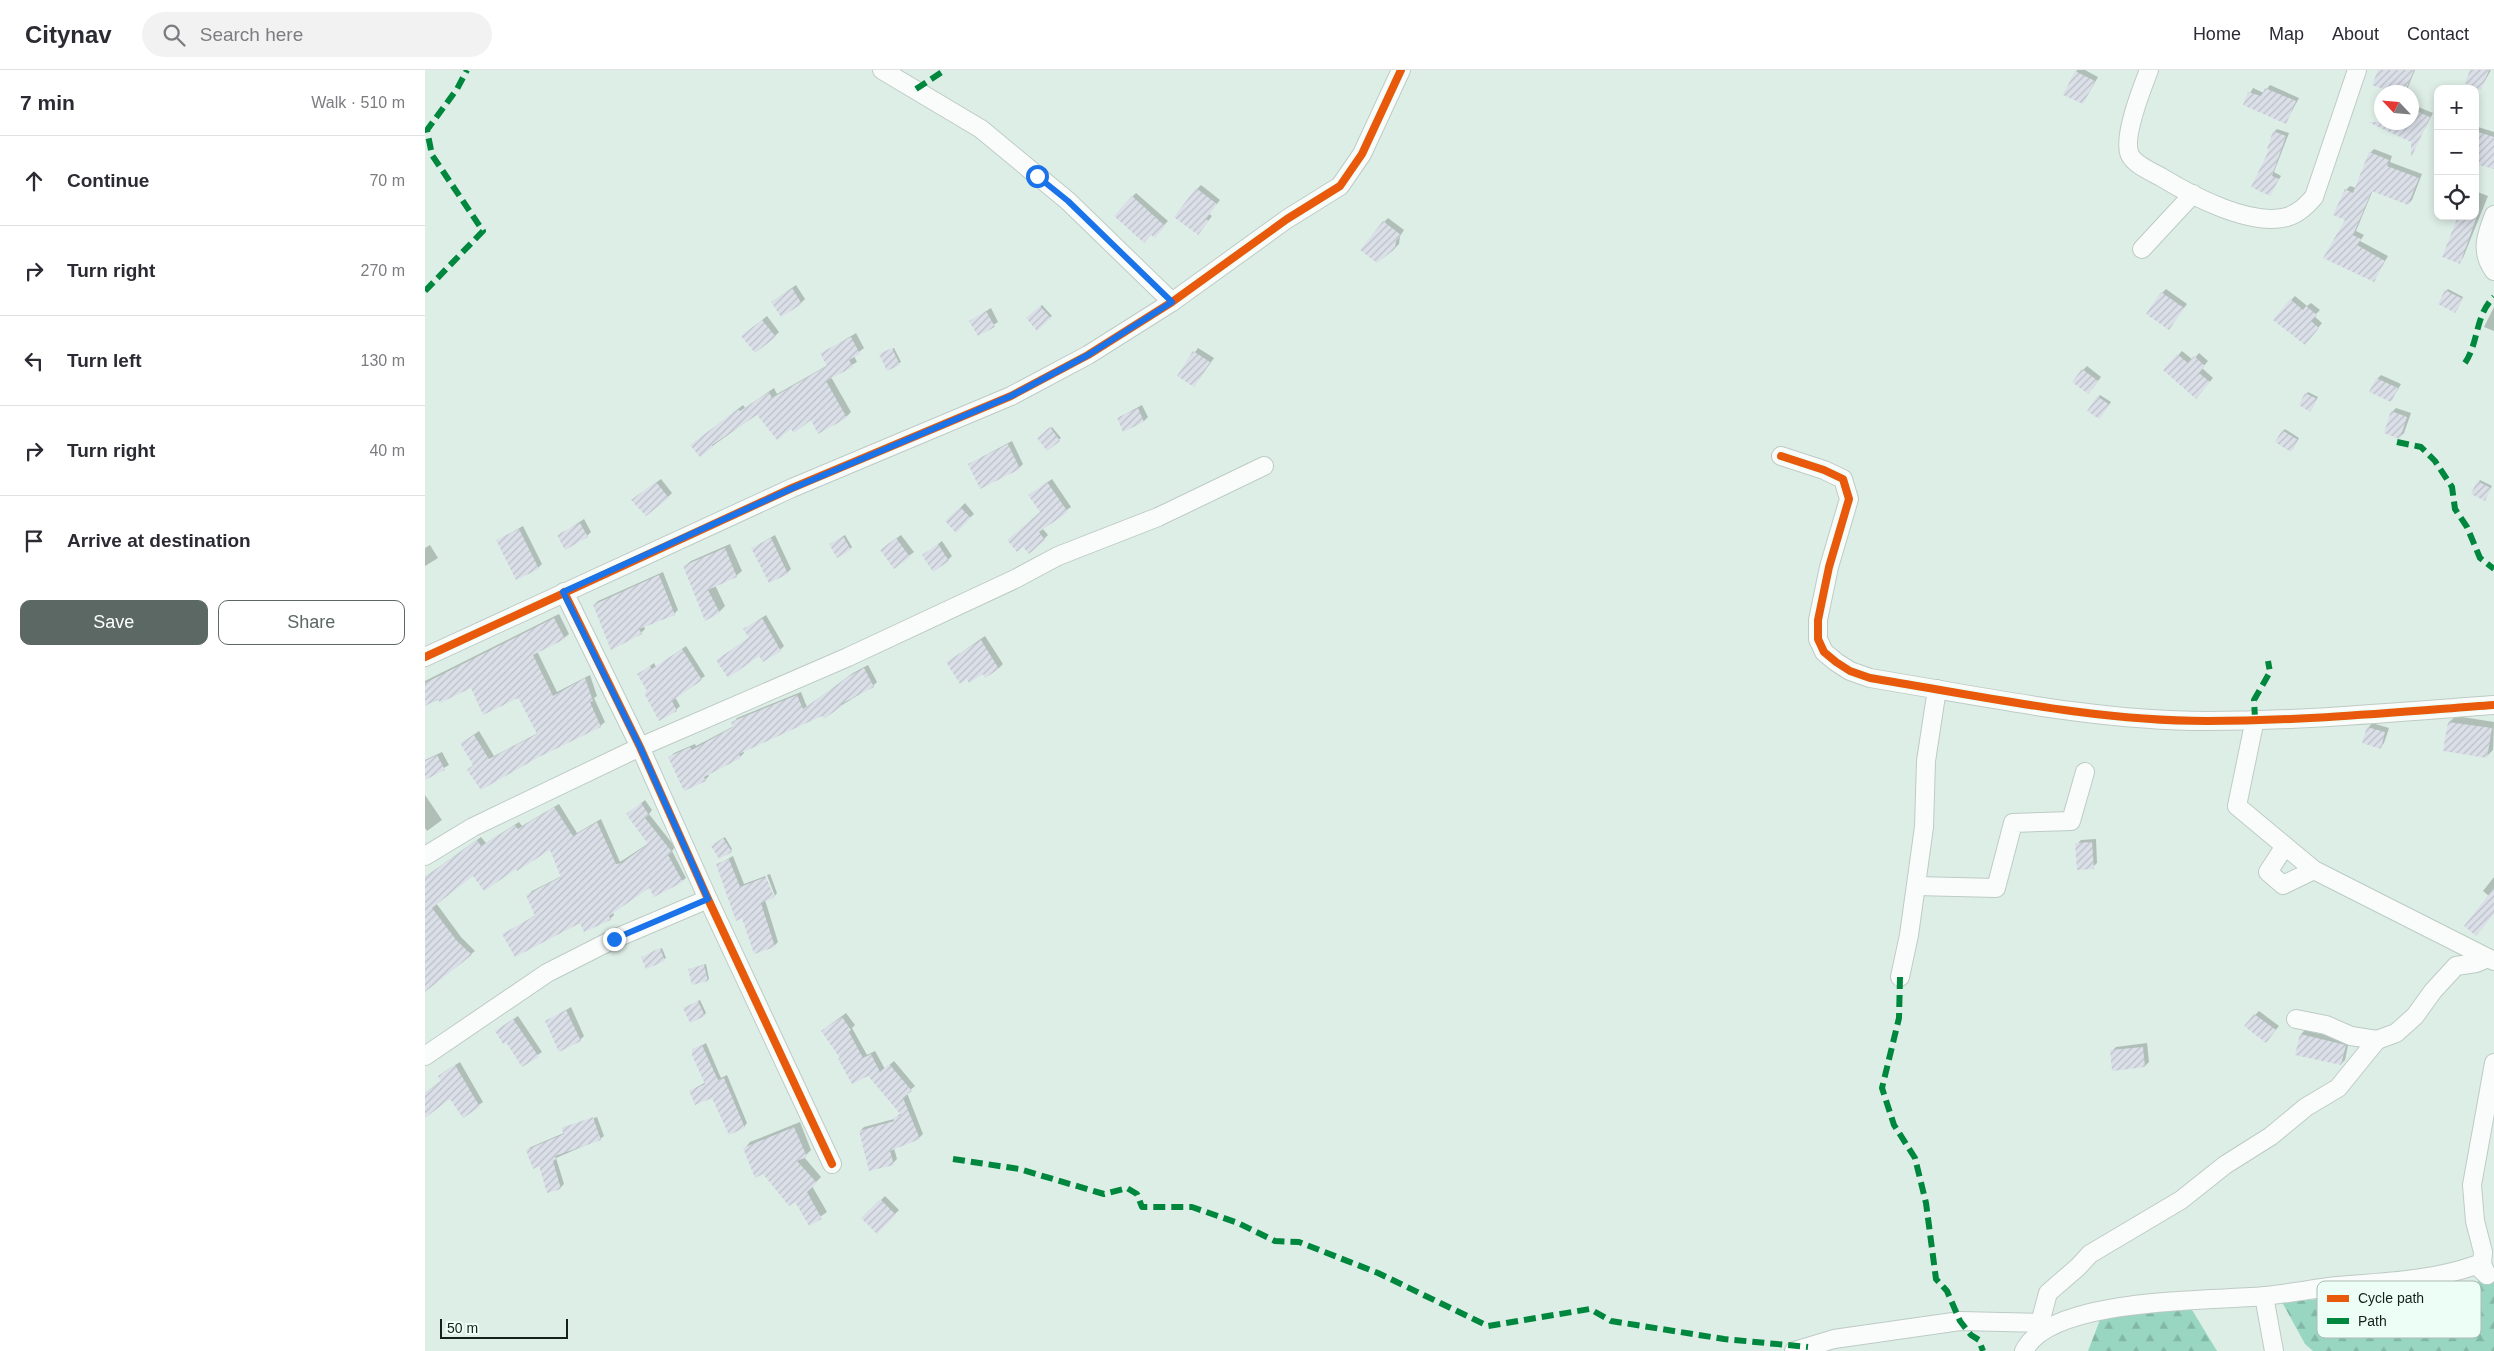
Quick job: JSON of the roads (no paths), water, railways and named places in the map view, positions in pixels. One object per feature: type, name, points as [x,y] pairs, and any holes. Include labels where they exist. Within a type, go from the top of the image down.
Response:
[{"type":"street","points":[[882,70],[981,129],[1068,201],[1172,302]]},
{"type":"street","points":[[425,657],[819,476],[1011,396],[1088,355],[1172,302],[1287,219],[1345,181],[1362,154],[1401,70]]},
{"type":"street","points":[[2149,70],[2131,128],[2128,145],[2130,156],[2139,164],[2217,207],[2262,218],[2286,217],[2303,210],[2315,197],[2357,70]]},
{"type":"street","points":[[2142,249],[2193,194]]},
{"type":"street","points":[[2494,215],[2485,240],[2487,260],[2494,270]]},
{"type":"street","points":[[1781,456],[1824,470],[1843,479],[1849,499],[1829,567],[1818,620],[1818,639],[1824,652],[1836,662],[1870,678],[2100,714],[2206,721],[2494,705]]},
{"type":"street","points":[[425,856],[473,827],[640,747],[848,657],[1015,580],[1059,556],[1158,516],[1264,466]]},
{"type":"street","points":[[563,592],[640,747],[708,899],[832,1164]]},
{"type":"street","points":[[1900,978],[1909,935],[1924,826],[1926,762],[1937,689]]},
{"type":"street","points":[[2255,719],[2237,806],[2314,870],[2491,959]]},
{"type":"street","points":[[1916,886],[1996,888],[2013,824],[2071,822],[2085,772]]},
{"type":"street","points":[[2285,846],[2268,872],[2283,885],[2314,870]]},
{"type":"street","points":[[425,1056],[547,973],[614,939],[708,899]]},
{"type":"street","points":[[2296,1019],[2326,1025],[2351,1036],[2377,1040],[2396,1033],[2415,1016],[2433,991],[2456,966],[2491,959]]},
{"type":"street","points":[[2024,1351],[2046,1325],[2048,1293],[2090,1254],[2181,1200],[2225,1165],[2271,1136],[2306,1106],[2338,1088],[2377,1040]]},
{"type":"street","points":[[2395,1281],[2448,1275],[2476,1265],[2487,1275],[2482,1264],[2483,1252],[2475,1221],[2472,1185],[2494,1063]]},
{"type":"street","points":[[1794,1351],[1835,1339],[1960,1321],[2046,1325],[2078,1316],[2134,1306],[2190,1299],[2264,1296],[2317,1290]]},
{"type":"street","points":[[2264,1296],[2275,1351]]}]
